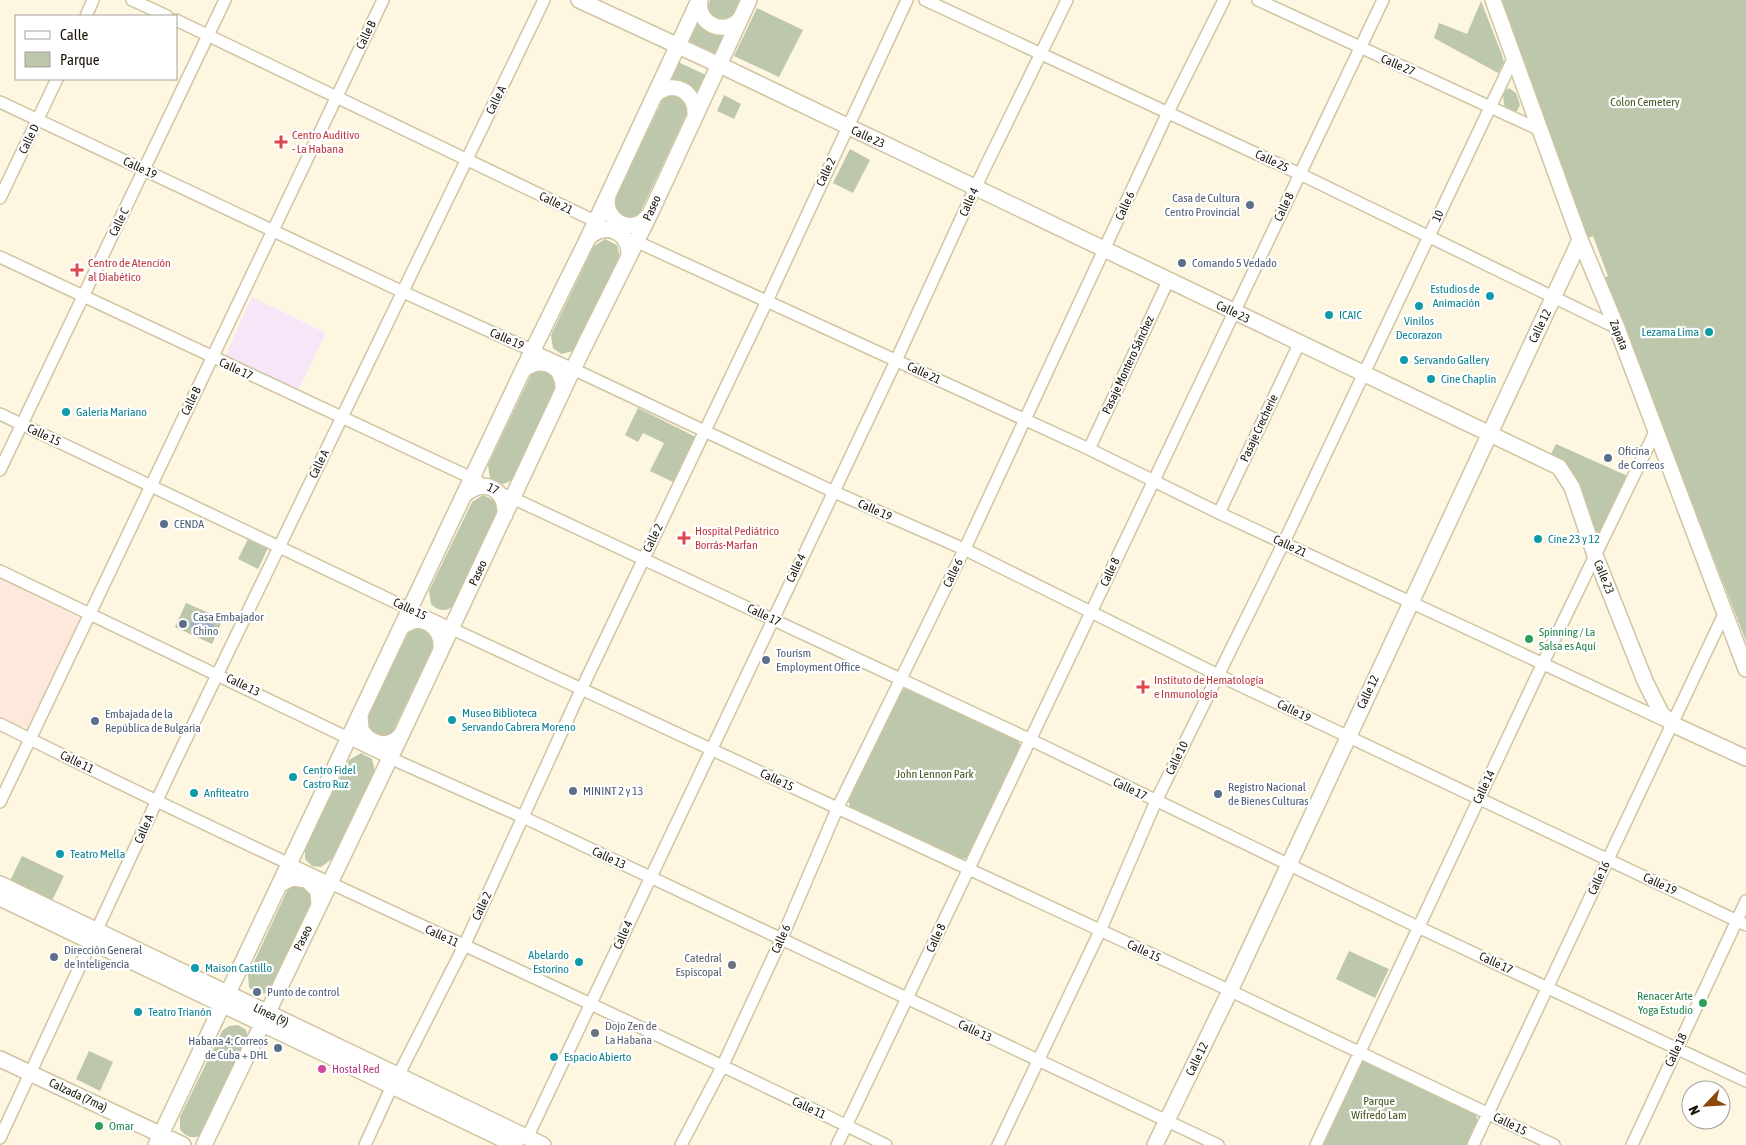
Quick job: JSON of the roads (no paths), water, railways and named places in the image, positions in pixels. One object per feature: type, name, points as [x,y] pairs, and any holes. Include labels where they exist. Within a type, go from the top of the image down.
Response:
[{"type":"main road","name":"Calle 23","points":[[579,0],[719,65],[1104,251],[1489,432],[1559,467],[1572,487],[1645,681],[1661,713],[1672,724],[1746,758]]},
{"type":"main road","points":[[159,1142],[225,998],[473,479],[523,370],[596,222],[700,0]]},
{"type":"main road","points":[[700,0],[702,16],[712,26],[719,28],[732,26],[743,16]]},
{"type":"main road","name":"Paseo","points":[[204,1145],[403,731],[440,648],[455,622],[573,369],[650,214],[749,0]]},
{"type":"main road","name":"Zapata","points":[[1493,0],[1538,129],[1587,258],[1617,328],[1746,669]]},
{"type":"main road","points":[[655,95],[668,87],[682,89],[693,100],[695,115]]},
{"type":"main road","points":[[608,194],[606,201],[610,214],[620,223],[626,225],[640,224],[650,214]]},
{"type":"main road","points":[[588,238],[601,230],[616,231],[627,241],[630,256]]},
{"type":"main road","name":"Calle 12","points":[[1156,1145],[1230,991],[1580,240]]},
{"type":"main road","points":[[1568,267],[1587,258]]},
{"type":"main road","points":[[541,334],[543,350],[553,360],[568,362],[581,354]]},
{"type":"main road","points":[[523,370],[536,363],[558,368],[562,376],[563,390]]},
{"type":"main road","points":[[465,494],[478,486],[493,488],[504,499],[505,515]]},
{"type":"main road","points":[[419,592],[420,607],[432,619],[455,622]]},
{"type":"main road","points":[[401,628],[414,620],[430,623],[439,633],[440,648]]},
{"type":"main road","points":[[360,715],[361,730],[374,742],[386,744],[393,742],[403,731]]},
{"type":"main road","points":[[341,756],[353,747],[371,748],[380,757],[383,764],[380,779]]},
{"type":"main road","points":[[297,848],[299,863],[310,874],[324,876],[337,868]]},
{"type":"main road","points":[[279,885],[292,878],[307,880],[318,891],[318,906]]},
{"type":"main road","name":"Línea (9)","points":[[0,884],[95,936],[521,1142],[542,1145]]},
{"type":"main road","name":"Línea (9)","points":[[0,898],[95,936]]},
{"type":"main road","name":"Calzada (7ma)","points":[[0,1058],[159,1142],[183,1145]]},
{"type":"street","points":[[86,15],[93,0]]},
{"type":"street","points":[[132,0],[165,15]]},
{"type":"street","name":"Calle C","points":[[0,470],[225,0]]},
{"type":"street","name":"Calle B","points":[[0,802],[383,0]]},
{"type":"street","name":"Calle A","points":[[0,1138],[156,801],[544,0]]},
{"type":"street","name":"Calle 2","points":[[365,1145],[395,1081],[464,946],[581,690],[767,301],[906,0]]},
{"type":"street","name":"Calle 25","points":[[925,0],[1300,174],[1617,328]]},
{"type":"street","name":"Calle 4","points":[[521,1142],[592,1005],[649,877],[896,360],[975,188],[1067,0]]},
{"type":"street","name":"Calle 6","points":[[681,1145],[722,1067],[781,940],[837,809],[964,549],[1168,112],[1224,0]]},
{"type":"street","name":"Calle 27","points":[[1258,0],[1538,129]]},
{"type":"street","name":"Calle 8","points":[[837,1145],[1383,0]]},
{"type":"street","name":"Calle 21","points":[[178,21],[636,241],[1025,419],[1219,513],[1672,724]]},
{"type":"street","name":"10","points":[[1363,373],[1513,59]]},
{"type":"street","name":"Calle D","points":[[0,198],[57,80]]},
{"type":"street","name":"Calle 19","points":[[0,102],[832,491],[964,549],[1218,675],[1741,923]]},
{"type":"street","name":"Calle 17","points":[[0,257],[473,479]]},
{"type":"street","name":"Pasaje Montero Sánchez","points":[[1089,449],[1168,281]]},
{"type":"street","name":"Pasaje Crecherie","points":[[1219,513],[1299,344]]},
{"type":"street","name":"Calle 10","points":[[998,1145],[1100,931],[1156,802],[1284,542],[1363,373]]},
{"type":"street","name":"Calle 15","points":[[0,414],[432,619]]},
{"type":"street","name":"Calle 14","points":[[1316,1145],[1478,799],[1656,430]]},
{"type":"street","name":"17","points":[[473,479],[513,498]]},
{"type":"street","name":"Calle 17","points":[[513,498],[1031,740],[1418,927],[1746,1081]]},
{"type":"street","name":"Calle 13","points":[[0,570],[218,673],[390,758],[523,818],[1218,1145]]},
{"type":"street","name":"Calle 16","points":[[1473,1145],[1725,612]]},
{"type":"street","name":"Calle 15","points":[[455,622],[581,690],[1230,991],[1554,1145]]},
{"type":"street","name":"Calle 11","points":[[0,724],[329,884],[592,1005],[886,1145]]},
{"type":"street","name":"Calle 18","points":[[1632,1145],[1677,1048],[1741,923],[1746,901]]},
{"type":"water","points":[[195,615],[214,625],[212,635],[209,636],[190,627],[192,616]]},
{"type":"place","name":"Centro Auditivo - La Habana","points":[[281,142]]},
{"type":"place","name":"Casa de Cultura Centro Provincial","points":[[1250,205]]},
{"type":"place","name":"Comando 5 Vedado","points":[[1182,263]]},
{"type":"place","name":"Centro de Atención al Diabético","points":[[77,270]]},
{"type":"place","name":"Estudios de Animación","points":[[1490,296]]},
{"type":"place","name":"Vinilos Decorazon","points":[[1419,306]]},
{"type":"place","name":"ICAIC","points":[[1329,315]]},
{"type":"place","name":"Lezama Lima","points":[[1709,332]]},
{"type":"place","name":"Servando Gallery","points":[[1404,360]]},
{"type":"place","name":"Cine Chaplin","points":[[1431,379]]},
{"type":"place","name":"Galería Mariano","points":[[66,412]]},
{"type":"place","name":"Oficina de Correos","points":[[1608,458]]},
{"type":"place","name":"CENDA","points":[[164,524]]},
{"type":"place","name":"Hospital Pediátrico Borrás-Marfan","points":[[684,538]]},
{"type":"place","name":"Cine 23 y 12","points":[[1538,539]]},
{"type":"place","name":"Casa Embajador Chino","points":[[183,624]]},
{"type":"place","name":"Spinning / La Salsa es Aquí","points":[[1529,639]]},
{"type":"place","name":"Tourism Employment Office","points":[[766,660]]},
{"type":"place","name":"Instituto de Hematología e Inmunología","points":[[1143,687]]},
{"type":"place","name":"Museo Biblioteca Servando Cabrera Moreno","points":[[452,720]]},
{"type":"place","name":"Embajada de la República de Bulgaria","points":[[95,721]]},
{"type":"place","name":"Centro Fidel Castro Ruz","points":[[293,777]]},
{"type":"place","name":"MININT 2 y 13","points":[[573,791]]},
{"type":"place","name":"Anfiteatro","points":[[194,793]]},
{"type":"place","name":"Registro Nacional de Bienes Culturas","points":[[1218,794]]},
{"type":"place","name":"Teatro Mella","points":[[60,854]]},
{"type":"place","name":"Dirección General de Inteligencia","points":[[54,957]]},
{"type":"place","name":"Abelardo Estorino","points":[[579,962]]},
{"type":"place","name":"Catedral Espiscopal","points":[[732,965]]},
{"type":"place","name":"Maison Castillo","points":[[195,968]]},
{"type":"place","name":"Punto de control","points":[[257,992]]},
{"type":"place","name":"Renacer Arte Yoga Estudio","points":[[1703,1003]]},
{"type":"place","name":"Teatro Trianón","points":[[138,1012]]},
{"type":"place","name":"Dojo Zen de La Habana","points":[[595,1033]]},
{"type":"place","name":"Habana 4: Correos de Cuba + DHL","points":[[278,1048]]},
{"type":"place","name":"Espacio Abierto","points":[[554,1057]]},
{"type":"place","name":"Hostal Red","points":[[322,1069]]},
{"type":"place","name":"Omar","points":[[99,1126]]},
{"type":"park label","name":"Colon Cemetery","points":[[1645,102]]},
{"type":"park label","name":"John Lennon Park","points":[[935,774]]},
{"type":"park label","name":"Parque Wifredo Lam","points":[[1379,1108]]}]
